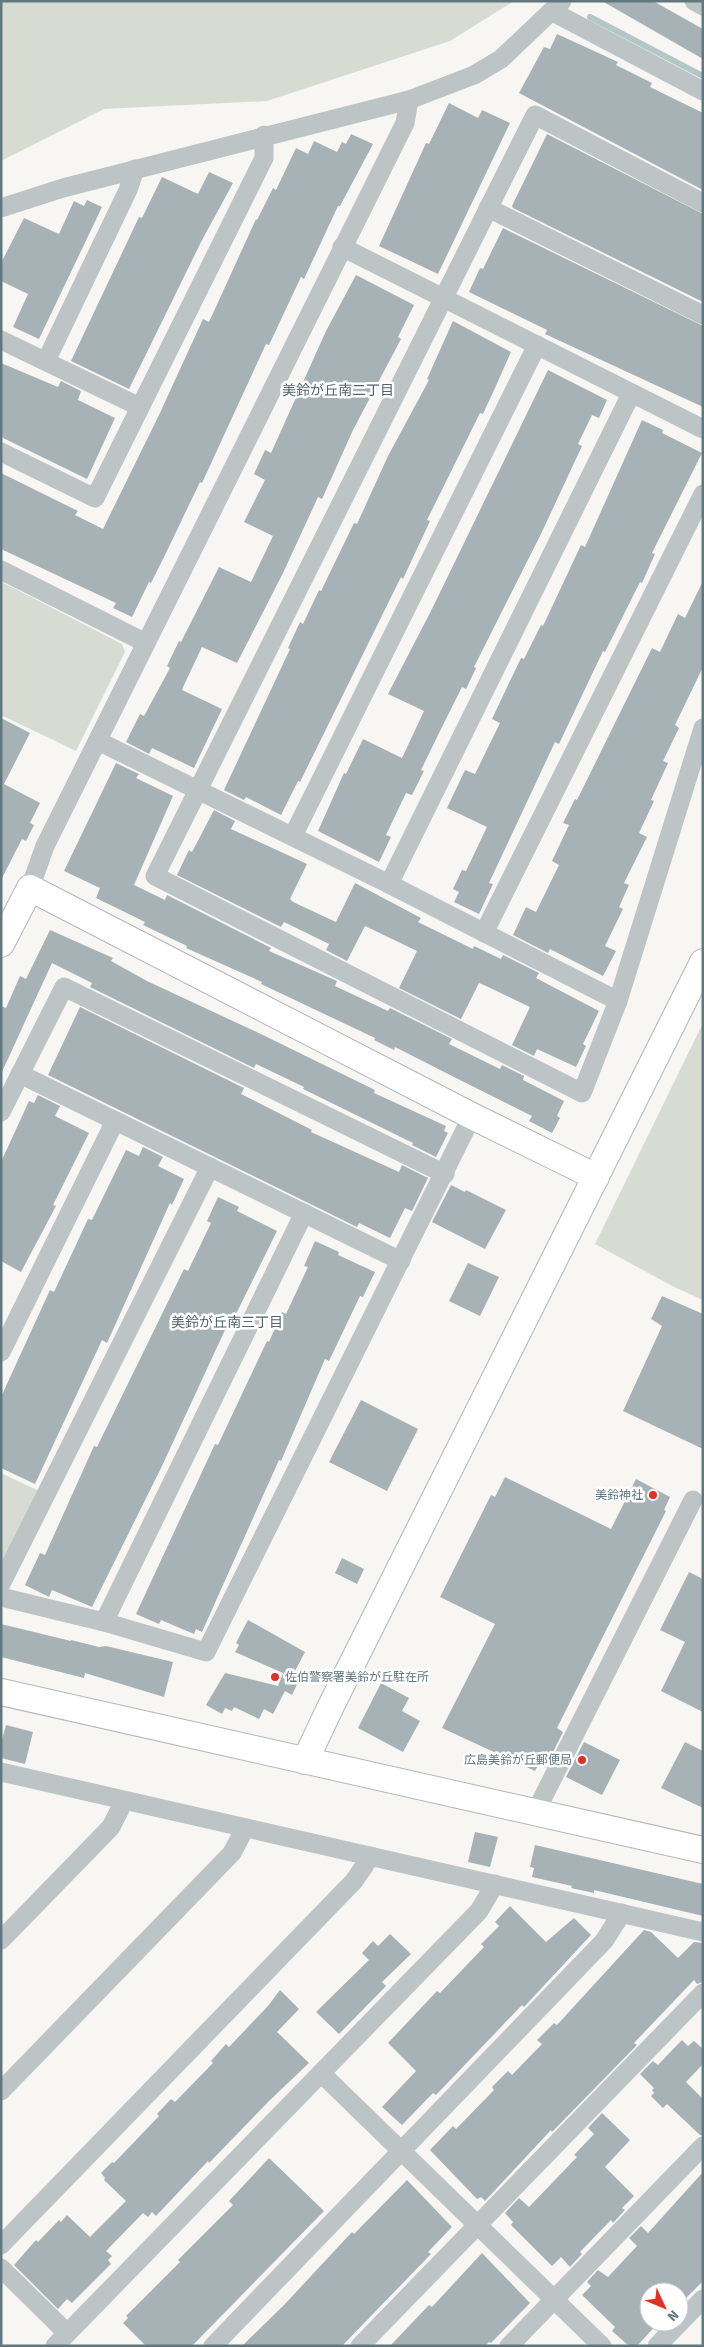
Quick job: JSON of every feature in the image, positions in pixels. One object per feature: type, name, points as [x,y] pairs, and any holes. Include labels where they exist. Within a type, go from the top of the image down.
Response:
[{"type":"street","points":[[1,208],[63,188],[264,135],[409,100],[474,75],[501,59],[557,6],[703,91]]},
{"type":"street","points":[[1,944],[30,888],[45,846],[342,247],[406,123],[409,100]]},
{"type":"street","points":[[703,203],[535,115],[442,297],[155,876],[582,1093],[618,1001],[703,728]]},
{"type":"street","points":[[1,452],[95,498],[264,158],[264,135]]},
{"type":"street","points":[[46,361],[128,190],[135,169]]},
{"type":"street","points":[[488,208],[703,315]]},
{"type":"street","points":[[342,247],[703,429]]},
{"type":"street","points":[[1,340],[140,407]]},
{"type":"street","points":[[293,836],[537,345]]},
{"type":"street","points":[[389,884],[631,394]]},
{"type":"street","points":[[484,932],[703,494]]},
{"type":"street","points":[[1,570],[146,642]]},
{"type":"street","points":[[98,741],[293,836],[618,1001]]},
{"type":"street","points":[[30,888],[472,1116],[596,1177]]},
{"type":"street","points":[[305,1761],[703,962]]},
{"type":"street","points":[[1,1112],[64,986],[444,1174]]},
{"type":"street","points":[[20,1074],[401,1261]]},
{"type":"street","points":[[1,1597],[104,1622],[206,1652],[472,1116]]},
{"type":"street","points":[[1,1352],[115,1121]]},
{"type":"street","points":[[1,1584],[210,1167]]},
{"type":"street","points":[[104,1622],[304,1213]]},
{"type":"street","points":[[536,1811],[693,1500]]},
{"type":"street","points":[[1,1692],[703,1850]]},
{"type":"street","points":[[2,1773],[703,1932]]},
{"type":"street","points":[[1,1940],[111,1827],[124,1801]]},
{"type":"street","points":[[1,2091],[232,1853],[245,1828]]},
{"type":"street","points":[[1,2245],[354,1881],[371,1856]]},
{"type":"street","points":[[1,2268],[61,2340],[479,1911],[495,1884]]},
{"type":"street","points":[[213,2346],[604,1941],[622,1913]]},
{"type":"street","points":[[360,2346],[703,1993]]},
{"type":"street","points":[[322,2073],[400,2152],[602,2346]]},
{"type":"street","points":[[509,2346],[703,2146]]},
{"type":"street","points":[[658,2346],[703,2299]]},
{"type":"shaded area","points":[[1,1],[514,1],[450,41],[267,101],[104,109],[1,161]]},
{"type":"shaded area","points":[[4,583],[122,644],[125,652],[76,751],[1,715],[1,584]]},
{"type":"shaded area","points":[[703,1023],[703,1300],[674,1287],[595,1244]]},
{"type":"shaded area","points":[[1,1473],[39,1491],[1,1568]]},
{"type":"building","points":[[602,1],[653,1],[703,29],[703,59]]},
{"type":"building","points":[[557,34],[618,62],[616,65],[652,83],[650,87],[703,113],[703,190],[519,93],[544,47],[550,49]]},
{"type":"building","points":[[449,103],[478,118],[482,110],[510,123],[438,274],[379,246],[426,143],[429,144]]},
{"type":"building","points":[[351,134],[373,144],[340,206],[338,206],[304,279],[301,277],[269,345],[266,344],[202,483],[200,482],[151,583],[149,582],[132,617],[113,608],[116,603],[1,549],[1,473],[78,511],[75,515],[103,529],[159,415],[203,319],[209,322],[256,219],[273,188],[276,190],[296,148],[308,154],[314,141],[337,152],[342,142],[346,144]]},
{"type":"building","points":[[547,134],[703,214],[703,302],[513,208],[512,206]]},
{"type":"building","points":[[209,172],[233,183],[201,242],[129,389],[71,361],[139,217],[142,218],[162,177],[198,194]]},
{"type":"building","points":[[87,200],[102,207],[39,339],[13,327],[28,294],[1,281],[1,263],[24,218],[59,234],[74,201],[84,206]]},
{"type":"building","points":[[503,228],[703,326],[703,407],[545,334],[547,330],[469,292],[480,268],[483,269]]},
{"type":"building","points":[[356,275],[414,305],[398,337],[401,339],[353,430],[322,499],[318,497],[283,573],[237,663],[202,647],[182,690],[222,709],[194,768],[152,748],[149,754],[126,742],[140,714],[144,716],[170,668],[167,666],[179,641],[181,642],[219,567],[251,582],[273,536],[244,522],[265,480],[254,474],[265,450],[271,453],[326,331]]},
{"type":"building","points":[[453,321],[511,352],[483,414],[480,413],[427,520],[430,521],[403,579],[401,577],[300,782],[298,781],[281,815],[246,797],[244,800],[224,790],[290,649],[288,648],[300,622],[303,624],[354,523],[357,524],[388,456],[429,380],[427,379]]},
{"type":"building","points":[[1,363],[58,387],[61,381],[81,391],[78,400],[115,418],[87,479],[1,437]]},
{"type":"building","points":[[548,370],[607,400],[599,418],[592,415],[578,444],[582,446],[541,534],[474,667],[476,668],[466,689],[462,687],[421,770],[424,771],[412,795],[406,793],[386,835],[391,837],[379,862],[318,831],[344,773],[346,774],[363,739],[402,758],[424,711],[388,694],[432,609]]},
{"type":"building","points":[[642,420],[663,430],[662,433],[702,453],[652,553],[655,554],[642,583],[640,582],[605,652],[603,651],[559,744],[555,742],[489,883],[493,884],[479,914],[454,902],[459,892],[453,889],[462,870],[466,871],[487,827],[447,808],[465,770],[475,774],[500,723],[492,719],[521,658],[524,659],[541,625],[543,626],[581,545],[585,547]]},
{"type":"building","points":[[703,581],[703,667],[675,725],[679,728],[663,761],[668,763],[651,800],[654,801],[639,833],[647,837],[624,883],[629,885],[619,907],[623,909],[605,946],[616,951],[603,976],[550,949],[548,953],[513,935],[526,907],[536,912],[559,865],[552,861],[569,825],[563,823],[575,799],[577,800],[652,648],[660,652],[678,614],[685,618]]},
{"type":"building","points":[[1,718],[30,733],[4,784],[40,803],[30,823],[34,825],[26,841],[22,839],[1,880]]},
{"type":"building","points":[[116,763],[139,774],[136,778],[173,796],[134,885],[165,900],[167,895],[271,948],[269,951],[337,981],[335,986],[388,1011],[390,1008],[452,1039],[449,1044],[500,1069],[502,1065],[524,1076],[523,1080],[564,1101],[557,1116],[560,1118],[552,1133],[529,1121],[532,1116],[395,1047],[394,1050],[374,1040],[375,1038],[261,984],[262,982],[186,948],[187,946],[143,925],[145,922],[96,898],[100,888],[64,871]]},
{"type":"building","points":[[214,810],[235,821],[231,829],[307,864],[290,899],[293,902],[336,922],[355,883],[421,918],[418,922],[473,949],[474,946],[501,959],[503,955],[539,973],[536,978],[599,1011],[583,1044],[586,1046],[576,1067],[537,1049],[534,1056],[512,1045],[530,1007],[486,986],[479,983],[461,1019],[399,988],[417,951],[365,926],[347,961],[326,950],[329,944],[284,922],[281,927],[177,875],[189,850],[192,852]]},
{"type":"building","points":[[50,930],[113,958],[111,961],[147,981],[265,1036],[375,1090],[374,1093],[446,1126],[444,1131],[448,1133],[436,1157],[412,1145],[413,1143],[303,1089],[304,1087],[256,1064],[254,1068],[90,987],[92,983],[52,963],[1,1074],[1,1006],[6,1008],[20,976],[26,979]]},
{"type":"building","points":[[80,1007],[244,1088],[241,1094],[312,1130],[311,1132],[399,1172],[402,1165],[428,1178],[412,1211],[405,1208],[390,1238],[359,1223],[357,1227],[48,1075]]},
{"type":"building","points":[[38,1095],[60,1106],[55,1116],[89,1133],[53,1205],[56,1206],[21,1272],[1,1261],[1,1162],[29,1101],[34,1103]]},
{"type":"building","points":[[143,1147],[163,1157],[158,1166],[184,1179],[172,1205],[170,1203],[107,1343],[102,1340],[35,1484],[1,1468],[1,1397],[50,1290],[54,1292],[88,1219],[92,1220],[126,1150],[139,1156]]},
{"type":"building","points":[[451,1185],[465,1192],[466,1190],[506,1210],[485,1249],[432,1222]]},
{"type":"building","points":[[218,1197],[239,1207],[237,1211],[277,1231],[234,1318],[231,1317],[162,1466],[92,1607],[52,1590],[49,1597],[25,1585],[40,1553],[45,1555],[94,1446],[97,1447],[184,1269],[188,1271],[211,1223],[207,1221]]},
{"type":"building","points":[[315,1241],[339,1252],[338,1255],[375,1272],[363,1297],[360,1296],[329,1361],[325,1359],[281,1461],[279,1460],[202,1632],[196,1629],[194,1634],[161,1620],[159,1624],[136,1614],[215,1444],[218,1445],[282,1312],[286,1314],[308,1267],[304,1266]]},
{"type":"building","points":[[468,1263],[499,1277],[480,1316],[449,1301]]},
{"type":"building","points":[[662,1296],[703,1314],[703,1449],[623,1411],[662,1326],[651,1319]]},
{"type":"building","points":[[361,1400],[418,1429],[387,1491],[329,1462]]},
{"type":"building","points":[[505,1477],[611,1529],[636,1479],[670,1497],[664,1510],[666,1511],[557,1728],[563,1732],[545,1768],[539,1764],[535,1771],[442,1728],[495,1624],[440,1597],[491,1495],[495,1497]]},
{"type":"building","points":[[342,1558],[364,1569],[357,1584],[335,1573]]},
{"type":"building","points":[[689,1572],[703,1579],[703,1712],[661,1691],[685,1642],[660,1630]]},
{"type":"building","points":[[248,1620],[305,1652],[295,1671],[302,1674],[292,1695],[285,1691],[273,1714],[264,1709],[259,1719],[234,1707],[232,1711],[225,1708],[222,1714],[206,1705],[225,1673],[278,1686],[283,1673],[235,1652],[239,1645],[236,1643]]},
{"type":"building","points":[[1,1624],[173,1662],[164,1697],[85,1673],[84,1678],[1,1657]]},
{"type":"building","points":[[381,1683],[409,1698],[402,1711],[420,1721],[403,1752],[358,1728]]},
{"type":"building","points":[[6,1725],[33,1732],[25,1764],[1,1758],[1,1743]]},
{"type":"building","points":[[584,1742],[620,1760],[602,1795],[566,1777]]},
{"type":"building","points":[[685,1742],[703,1751],[703,1808],[661,1788]]},
{"type":"building","points":[[475,1832],[498,1837],[490,1867],[468,1862]]},
{"type":"building","points":[[535,1845],[703,1884],[703,1916],[594,1890],[594,1893],[571,1888],[572,1886],[532,1877],[534,1868],[530,1867]]},
{"type":"building","points":[[510,1906],[546,1942],[574,1918],[591,1935],[524,2007],[522,2005],[436,2095],[433,2093],[402,2125],[382,2107],[416,2071],[388,2043],[437,1991],[440,1993],[484,1947],[481,1944],[499,1926],[495,1922]]},
{"type":"building","points":[[644,1930],[651,1932],[678,1958],[694,1942],[703,1943],[703,1982],[697,1984],[694,1980],[634,2043],[637,2045],[552,2132],[551,2130],[485,2201],[481,2197],[477,2199],[430,2150],[453,2126],[456,2129],[494,2090],[492,2087],[508,2071],[512,2075],[542,2044],[537,2040],[554,2023],[557,2025]]},
{"type":"building","points":[[390,1934],[411,1954],[382,1982],[386,1986],[339,2034],[316,2012],[369,1960],[362,1953],[373,1941],[378,1946]]},
{"type":"building","points":[[280,1990],[299,2009],[277,2032],[309,2063],[209,2163],[208,2161],[156,2216],[152,2212],[148,2217],[143,2213],[106,2251],[112,2256],[108,2260],[111,2264],[72,2303],[67,2299],[58,2309],[14,2265],[36,2240],[38,2242],[59,2220],[61,2222],[67,2215],[90,2237],[126,2201],[104,2180],[105,2178],[101,2173],[112,2162],[114,2163],[159,2116],[157,2114],[171,2099],[175,2102],[213,2063],[211,2061],[226,2044],[229,2047],[268,2006]]},
{"type":"building","points":[[682,2040],[688,2046],[694,2041],[703,2049],[703,2064],[686,2082],[703,2099],[703,2135],[700,2135],[667,2104],[663,2108],[651,2096],[654,2093],[652,2090],[654,2088],[640,2074],[653,2061],[658,2065]]},
{"type":"building","points":[[602,2113],[630,2140],[605,2167],[634,2196],[622,2208],[625,2210],[613,2223],[611,2220],[580,2252],[582,2254],[570,2267],[561,2257],[552,2266],[511,2225],[513,2222],[505,2213],[519,2198],[529,2207],[577,2157],[574,2155],[594,2134],[588,2128]]},
{"type":"building","points":[[269,2158],[324,2211],[192,2346],[146,2346],[123,2323],[128,2318],[126,2316],[233,2205],[229,2201]]},
{"type":"building","points":[[703,2172],[703,2281],[689,2295],[689,2282],[639,2282],[639,2332],[650,2332],[637,2346],[629,2346],[612,2331],[615,2327],[582,2295],[591,2286],[587,2282],[598,2270],[608,2277],[637,2246],[629,2238],[641,2226],[648,2233]]},
{"type":"building","points":[[407,2180],[452,2227],[428,2252],[431,2254],[342,2346],[242,2346],[284,2305],[352,2232],[354,2234]]},
{"type":"building","points":[[482,2253],[530,2303],[491,2343],[489,2342],[485,2346],[390,2346],[429,2305],[432,2307]]},
{"type":"waterway","points":[[590,17],[703,76]]},
{"type":"place","name":"美鈴神社","points":[[653,1495]]},
{"type":"place","name":"佐伯警察署美鈴が丘駐在所","points":[[275,1677]]},
{"type":"place","name":"広島美鈴が丘郵便局","points":[[582,1760]]},
{"type":"district","name":"美鈴が丘南二丁目","points":[[338,390]]},
{"type":"district","name":"美鈴が丘南三丁目","points":[[227,1322]]}]
